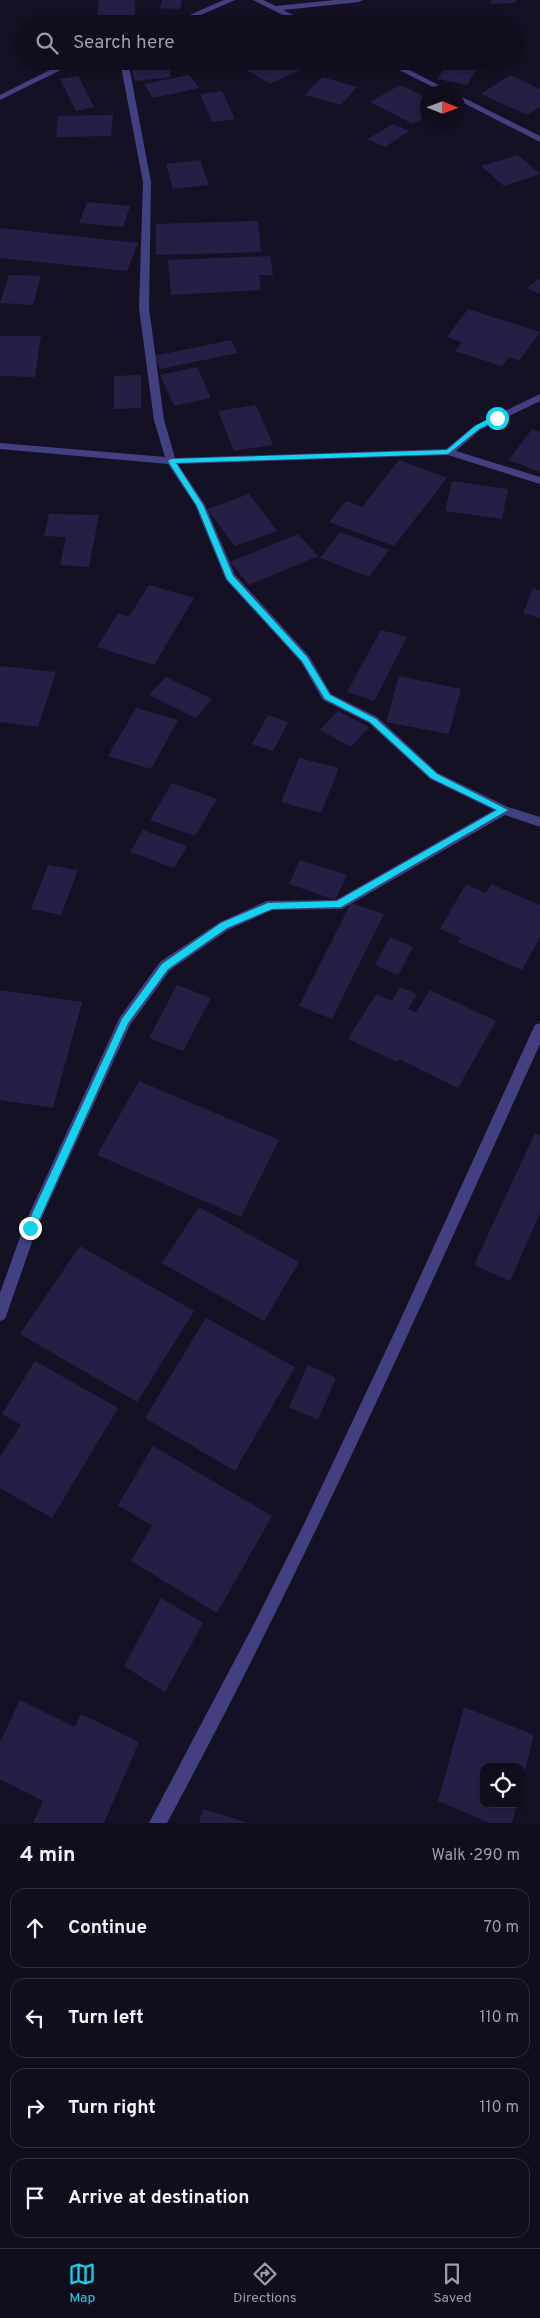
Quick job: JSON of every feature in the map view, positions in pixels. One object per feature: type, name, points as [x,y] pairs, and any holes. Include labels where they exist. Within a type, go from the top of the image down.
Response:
[{"type":"street","points":[[195,15],[231,0]]},
{"type":"street","points":[[257,0],[290,15]]},
{"type":"street","points":[[276,8],[359,0]]},
{"type":"street","points":[[0,98],[57,70]]},
{"type":"street","points":[[126,70],[147,182],[144,308],[148,352],[159,420],[171,461],[200,505],[230,577],[305,659],[328,697],[373,720],[434,776],[504,810],[540,822]]},
{"type":"street","points":[[403,70],[434,85]]},
{"type":"street","points":[[465,101],[540,139]]},
{"type":"street","points":[[448,452],[477,428],[540,397]]},
{"type":"street","points":[[0,446],[171,461],[448,452],[540,482]]},
{"type":"street","points":[[0,1314],[30,1228],[125,1021],[165,966],[224,926],[271,905],[338,905],[504,810]]},
{"type":"street","points":[[158,1823],[202,1742],[384,1374],[422,1286],[540,1029]]},
{"type":"building","points":[[99,0],[135,0],[134,15],[98,15]]},
{"type":"building","points":[[162,0],[182,0],[180,9],[160,8]]},
{"type":"building","points":[[491,0],[516,0],[516,3],[492,4]]},
{"type":"building","points":[[132,70],[169,70],[171,77],[135,81]]},
{"type":"building","points":[[247,70],[300,70],[270,84]]},
{"type":"building","points":[[443,70],[476,70],[467,85],[437,79]]},
{"type":"building","points":[[189,75],[199,88],[153,98],[144,84]]},
{"type":"building","points":[[510,75],[540,89],[540,106],[527,115],[481,94]]},
{"type":"building","points":[[78,76],[94,107],[76,111],[60,79]]},
{"type":"building","points":[[322,77],[357,87],[341,105],[305,95]]},
{"type":"building","points":[[400,85],[420,94],[420,120],[413,124],[370,102]]},
{"type":"building","points":[[222,91],[235,119],[212,122],[200,94]]},
{"type":"building","points":[[113,115],[111,136],[56,137],[58,116]]},
{"type":"building","points":[[393,124],[409,131],[385,147],[368,139]]},
{"type":"building","points":[[518,155],[540,174],[504,186],[481,166]]},
{"type":"building","points":[[200,160],[209,185],[173,189],[166,164]]},
{"type":"building","points":[[87,202],[130,206],[123,227],[79,223]]},
{"type":"building","points":[[258,221],[261,252],[156,255],[156,224]]},
{"type":"building","points":[[0,228],[138,243],[127,271],[0,258]]},
{"type":"building","points":[[270,256],[273,275],[259,275],[261,290],[171,295],[168,260]]},
{"type":"building","points":[[9,275],[41,276],[33,305],[0,303]]},
{"type":"building","points":[[540,278],[540,294],[527,288]]},
{"type":"building","points":[[468,309],[540,332],[519,361],[509,357],[502,366],[455,351],[462,342],[447,337]]},
{"type":"building","points":[[0,336],[41,336],[35,377],[0,376]]},
{"type":"building","points":[[231,340],[238,353],[160,369],[154,356]]},
{"type":"building","points":[[197,367],[211,398],[174,406],[160,375]]},
{"type":"building","points":[[141,375],[141,408],[114,409],[114,376]]},
{"type":"building","points":[[256,405],[273,445],[234,451],[218,411]]},
{"type":"building","points":[[532,429],[540,432],[540,472],[509,460]]},
{"type":"building","points":[[399,460],[447,478],[394,546],[329,522],[346,501],[362,507]]},
{"type":"building","points":[[452,481],[508,489],[502,519],[445,511]]},
{"type":"building","points":[[249,494],[277,531],[235,546],[207,509]]},
{"type":"building","points":[[49,514],[99,515],[89,567],[60,565],[66,537],[44,536]]},
{"type":"building","points":[[340,532],[389,550],[369,577],[320,558]]},
{"type":"building","points":[[298,534],[318,556],[249,585],[230,562]]},
{"type":"building","points":[[149,585],[194,598],[154,665],[97,647],[118,613],[129,617]]},
{"type":"building","points":[[533,588],[540,590],[540,618],[523,613]]},
{"type":"building","points":[[381,630],[407,637],[374,701],[347,692]]},
{"type":"building","points":[[0,666],[56,672],[38,727],[0,722]]},
{"type":"building","points":[[399,676],[461,689],[449,734],[386,722]]},
{"type":"building","points":[[166,677],[212,699],[196,718],[149,695]]},
{"type":"building","points":[[136,708],[178,720],[151,769],[108,756]]},
{"type":"building","points":[[338,711],[369,727],[351,747],[320,730]]},
{"type":"building","points":[[268,715],[288,722],[273,751],[252,744]]},
{"type":"building","points":[[299,758],[339,768],[321,813],[281,802]]},
{"type":"building","points":[[172,783],[217,799],[195,836],[150,820]]},
{"type":"building","points":[[143,830],[187,846],[174,868],[130,852]]},
{"type":"building","points":[[300,860],[347,875],[335,900],[289,884]]},
{"type":"building","points":[[48,865],[78,870],[61,915],[31,909]]},
{"type":"building","points":[[466,884],[486,893],[491,884],[540,905],[540,937],[522,970],[458,942],[461,938],[440,929]]},
{"type":"building","points":[[351,903],[384,914],[332,1019],[299,1006]]},
{"type":"building","points":[[390,937],[413,947],[398,975],[375,965]]},
{"type":"building","points":[[177,985],[211,998],[183,1051],[149,1038]]},
{"type":"building","points":[[400,987],[417,994],[408,1009],[416,1013],[430,990],[496,1021],[458,1088],[399,1059],[397,1062],[348,1039],[376,994],[392,1001]]},
{"type":"building","points":[[0,990],[82,1002],[53,1108],[0,1100]]},
{"type":"building","points":[[139,1081],[279,1140],[241,1217],[97,1155]]},
{"type":"building","points":[[535,1133],[540,1136],[540,1213],[510,1281],[474,1265]]},
{"type":"building","points":[[199,1207],[299,1262],[264,1321],[162,1263]]},
{"type":"building","points":[[80,1246],[194,1311],[137,1402],[20,1334]]},
{"type":"building","points":[[206,1318],[295,1367],[235,1471],[145,1418]]},
{"type":"building","points":[[35,1361],[118,1408],[52,1518],[0,1488],[0,1457],[21,1425],[2,1414]]},
{"type":"building","points":[[308,1365],[336,1378],[318,1420],[289,1407]]},
{"type":"building","points":[[153,1446],[272,1516],[217,1613],[131,1561],[152,1526],[118,1505]]},
{"type":"building","points":[[161,1598],[203,1623],[165,1692],[124,1666]]},
{"type":"building","points":[[20,1700],[75,1727],[81,1714],[139,1742],[104,1823],[33,1823],[43,1801],[0,1779],[0,1742]]},
{"type":"building","points":[[464,1707],[534,1735],[525,1771],[525,1763],[480,1763],[480,1808],[516,1808],[512,1823],[490,1823],[438,1801]]},
{"type":"building","points":[[203,1809],[249,1823],[199,1823]]},
{"type":"route","points":[[30,1228],[125,1021],[165,966],[224,926],[271,905],[338,905],[504,810],[434,776],[373,720],[328,697],[305,659],[230,577],[200,505],[171,461],[448,452],[477,428],[497,418]]}]
